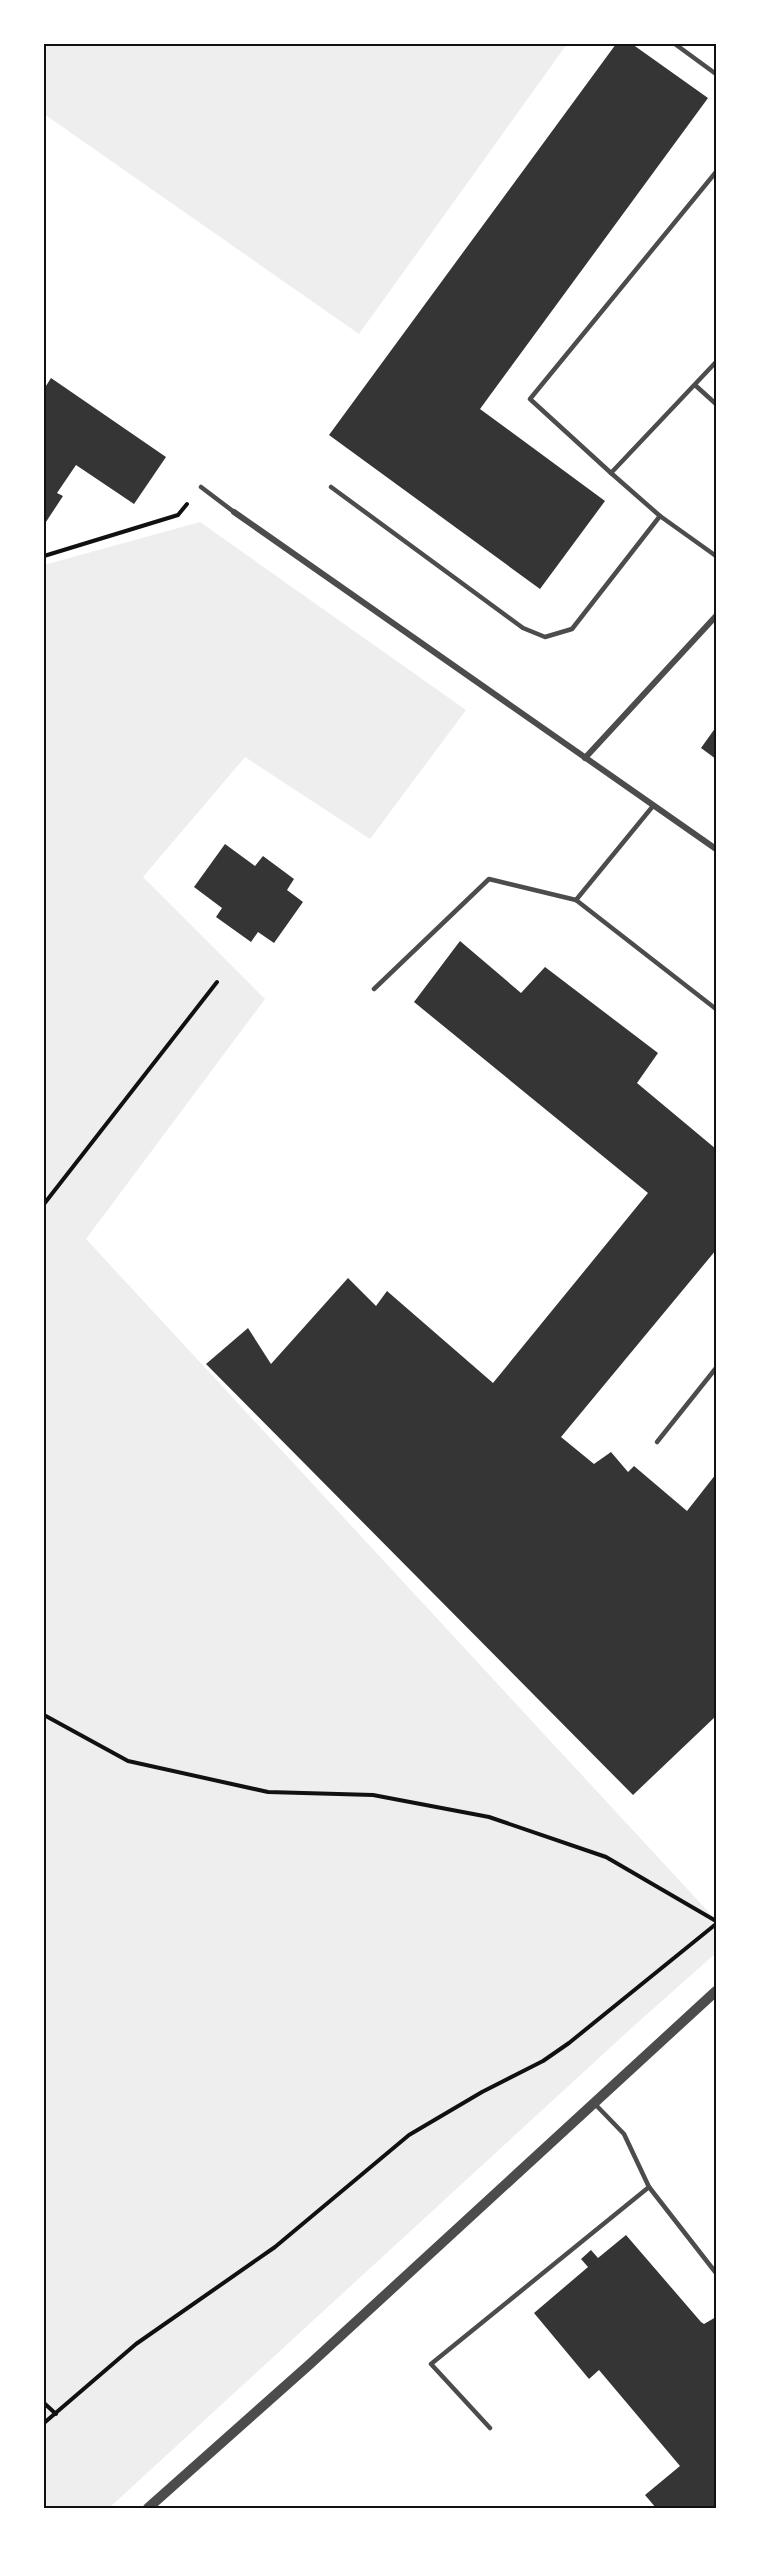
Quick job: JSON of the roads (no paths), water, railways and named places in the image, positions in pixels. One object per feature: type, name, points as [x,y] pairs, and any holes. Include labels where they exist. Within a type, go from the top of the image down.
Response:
[{"type":"street","points":[[234,512],[717,849]]},
{"type":"street","points":[[585,758],[717,616]]},
{"type":"street","points":[[148,2508],[310,2364],[717,1991]]},
{"type":"lane","points":[[675,44],[717,74]]},
{"type":"lane","points":[[717,172],[530,399],[660,516],[717,556]]},
{"type":"lane","points":[[611,473],[717,362]]},
{"type":"lane","points":[[695,385],[717,404]]},
{"type":"lane","points":[[201,487],[234,512]]},
{"type":"lane","points":[[332,487],[524,628],[545,637],[572,629],[660,516]]},
{"type":"lane","points":[[576,900],[653,806]]},
{"type":"lane","points":[[374,988],[489,879],[576,900],[717,1009]]},
{"type":"lane","points":[[657,1443],[717,1368]]},
{"type":"lane","points":[[594,2103],[624,2134],[649,2187],[717,2273]]},
{"type":"lane","points":[[490,2428],[431,2364],[649,2187]]}]
